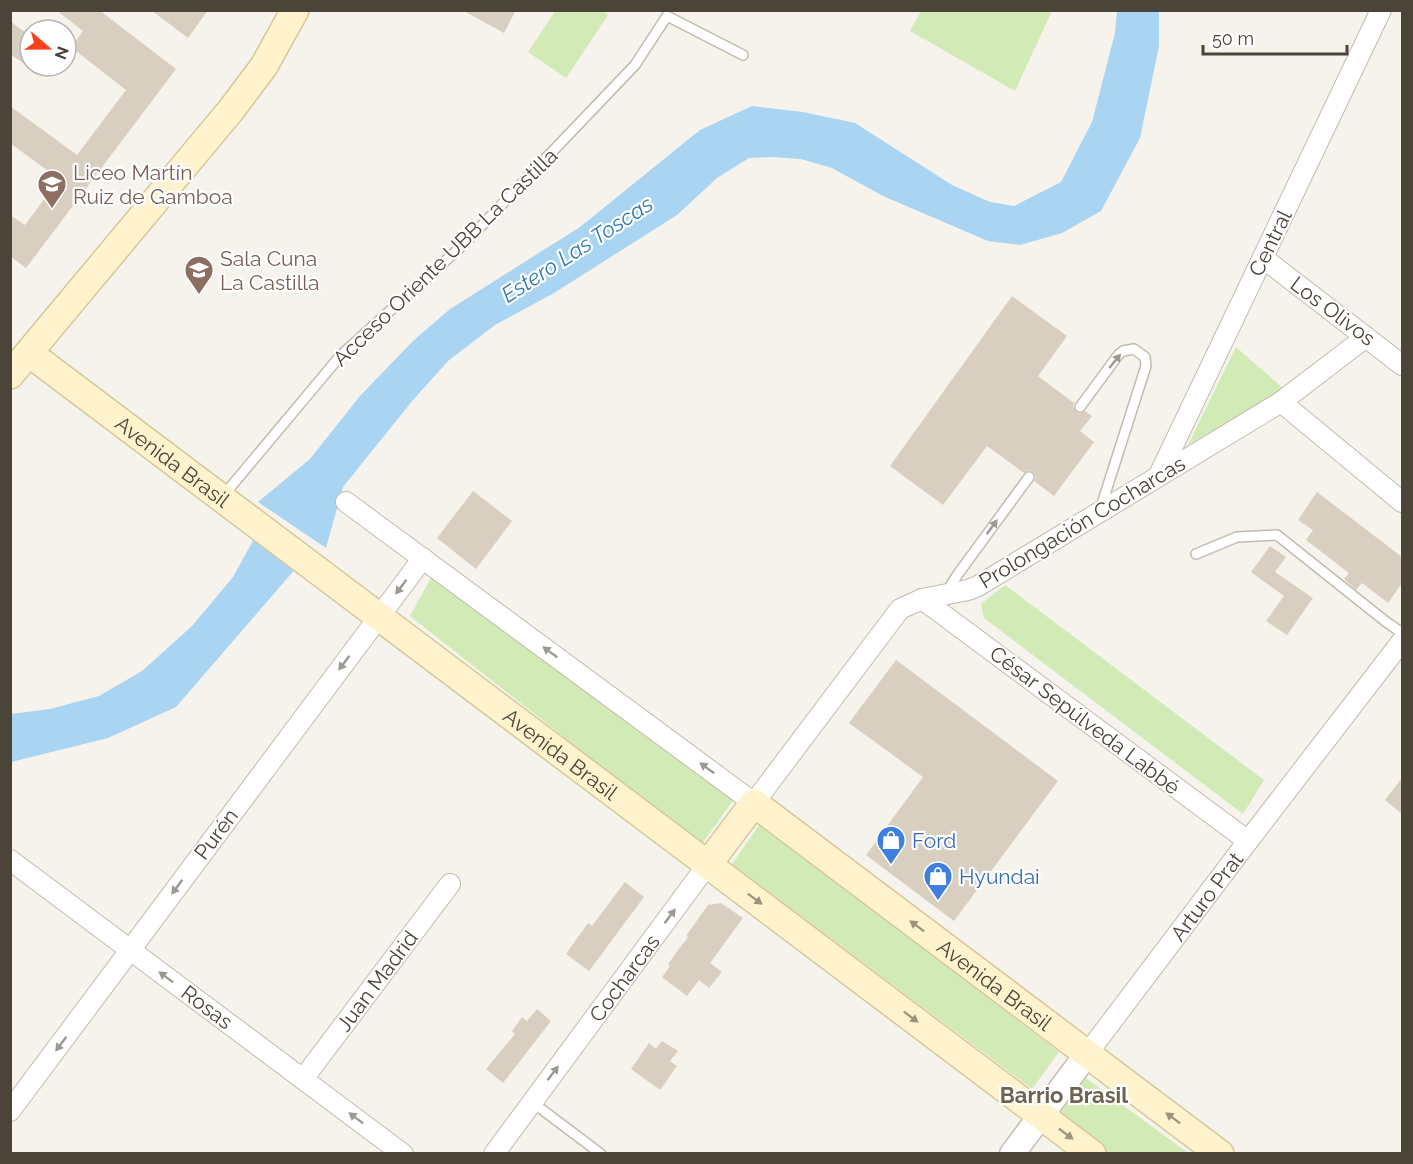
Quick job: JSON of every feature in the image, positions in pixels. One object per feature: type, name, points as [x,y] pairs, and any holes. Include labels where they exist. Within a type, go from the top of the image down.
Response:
[{"type":"main road","points":[[10,375],[243,96],[264,66],[295,10]]},
{"type":"main road","name":"Avenida Brasil","points":[[29,353],[1092,1154]]},
{"type":"main road","name":"Avenida Brasil","points":[[754,803],[1220,1154]]},
{"type":"main road","name":"Cocharcas","points":[[708,864],[754,803]]},
{"type":"street","name":"Central","points":[[1159,475],[1381,10]]},
{"type":"street","name":"Los Olivos","points":[[1263,258],[1402,365]]},
{"type":"street","name":"Prolongación Cocharcas","points":[[754,803],[900,609],[922,598],[945,595],[978,586],[1281,402],[1366,337]]},
{"type":"street","points":[[1281,402],[1402,502]]},
{"type":"street","name":"Avenida Brasil","points":[[346,502],[754,803]]},
{"type":"street","name":"Purén","points":[[10,1111],[423,558]]},
{"type":"street","name":"César Sepúlveda Labbé","points":[[922,598],[1248,841]]},
{"type":"street","name":"Arturo Prat","points":[[1012,1154],[1402,641]]},
{"type":"street","name":"Rosas","points":[[10,860],[403,1154]]},
{"type":"street","name":"Cocharcas","points":[[494,1154],[708,864]]},
{"type":"street","name":"Juan Madrid","points":[[303,1079],[450,884]]},
{"type":"lane","name":"Acceso Oriente UBB La Castilla","points":[[229,503],[341,355],[464,244],[635,65],[667,16],[743,55]]},
{"type":"lane","points":[[1080,407],[1119,354],[1128,349],[1134,349],[1145,357],[1146,366],[1099,513]]},
{"type":"lane","points":[[945,595],[1029,477]]},
{"type":"lane","points":[[1196,554],[1237,537],[1277,535],[1402,633]]},
{"type":"lane","points":[[532,1102],[601,1154]]},
{"type":"green space","points":[[556,10],[602,11],[608,15],[566,78],[528,52]]},
{"type":"green space","points":[[921,11],[1052,11],[1015,91],[910,31]]},
{"type":"green space","points":[[1236,347],[1284,389],[1188,445]]},
{"type":"green space","points":[[432,576],[734,799],[701,845],[410,616]]},
{"type":"green space","points":[[1005,585],[1264,780],[1243,814],[984,618],[981,604]]},
{"type":"green space","points":[[760,824],[1059,1052],[1032,1089],[732,864]]},
{"type":"green space","points":[[1086,1078],[1188,1153],[1097,1153],[1054,1121]]},
{"type":"water","name":"Estero Las Toscas","points":[[1117,11],[1159,11],[1159,46],[1140,138],[1101,211],[1062,233],[1020,245],[988,241],[883,196],[832,168],[801,159],[749,158],[717,178],[677,215],[554,293],[495,325],[448,361],[413,400],[343,487],[326,548],[258,502],[310,459],[360,396],[414,340],[450,309],[580,227],[700,130],[752,106],[803,112],[855,123],[952,185],[990,202],[1014,206],[1061,182],[1092,122],[1115,33]]},
{"type":"water","points":[[254,539],[297,567],[176,707],[108,738],[11,762],[10,714],[50,709],[99,696],[142,671],[192,626],[233,577]]},
{"type":"building","points":[[56,10],[99,10],[176,69],[26,268],[10,256],[10,215],[25,225],[59,179],[10,143],[10,106],[77,155],[126,90],[78,52],[78,38],[83,31],[78,27],[78,18],[66,18]]},
{"type":"building","points":[[151,10],[208,10],[188,38]]},
{"type":"building","points":[[462,10],[516,10],[504,33]]},
{"type":"building","points":[[10,21],[18,27],[18,60],[10,54]]},
{"type":"building","points":[[1012,296],[1067,336],[1038,376],[1074,403],[1073,407],[1076,412],[1080,414],[1085,411],[1092,416],[1080,431],[1094,442],[1054,496],[1034,481],[1036,477],[1033,472],[1029,470],[1024,473],[987,446],[943,505],[890,466]]},
{"type":"building","points":[[473,491],[512,521],[476,569],[437,538]]},
{"type":"building","points":[[1317,492],[1402,557],[1402,583],[1388,603],[1362,583],[1356,590],[1344,579],[1349,573],[1306,540],[1313,530],[1298,520]]},
{"type":"building","points":[[1270,546],[1286,557],[1275,572],[1313,598],[1287,635],[1266,621],[1284,596],[1251,572]]},
{"type":"building","points":[[896,660],[1058,781],[954,921],[866,855],[923,777],[849,723]]},
{"type":"building","points":[[1402,778],[1402,814],[1385,800]]},
{"type":"building","points":[[625,882],[644,897],[589,971],[566,954],[588,923],[592,926]]},
{"type":"building","points":[[721,903],[743,918],[710,963],[722,972],[709,988],[699,980],[687,996],[662,977],[670,966],[668,964],[708,905]]},
{"type":"building","points":[[537,1009],[551,1021],[503,1083],[486,1069],[515,1034],[512,1031],[522,1017],[527,1021]]},
{"type":"building","points":[[662,1041],[678,1051],[670,1061],[677,1066],[660,1090],[631,1069],[649,1043],[656,1049]]},
{"type":"place","name":"Liceo Martín Ruiz de Gamboa","points":[[52,210]]},
{"type":"place","name":"Sala Cuna La Castilla","points":[[199,296]]},
{"type":"place","name":"Ford","points":[[891,866]]},
{"type":"place","name":"Hyundai","points":[[938,902]]},
{"type":"district","name":"Barrio Brasil","points":[[1064,1095]]}]
